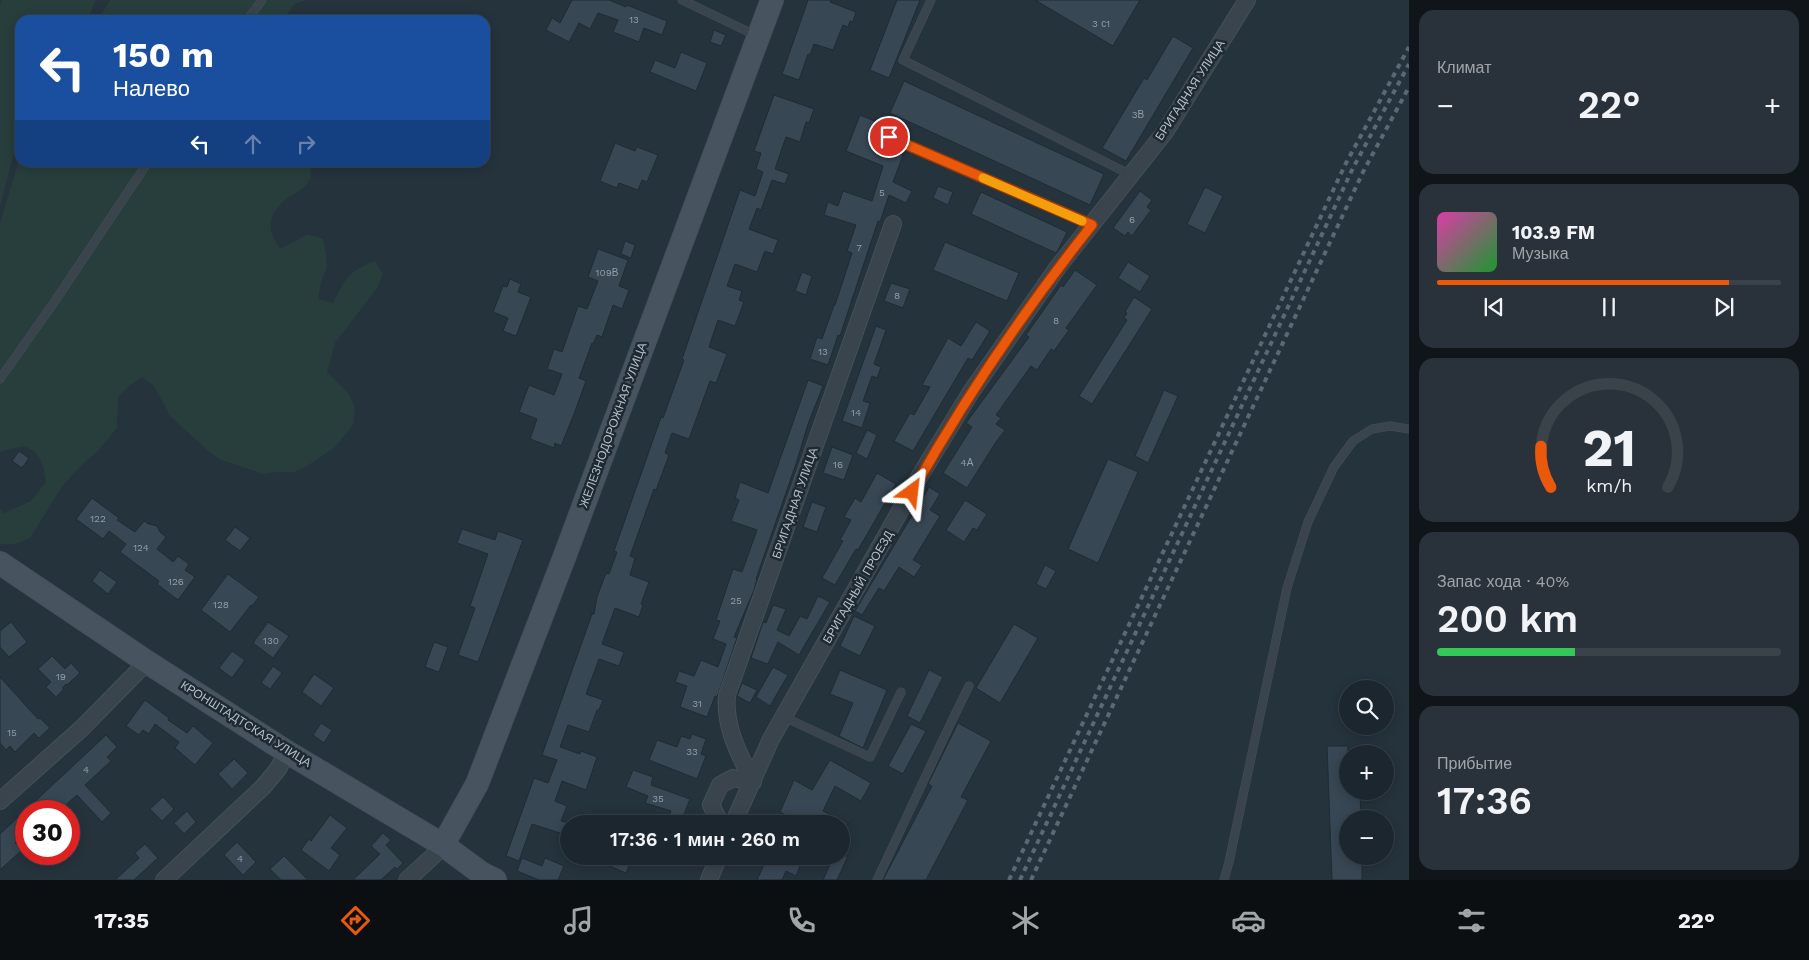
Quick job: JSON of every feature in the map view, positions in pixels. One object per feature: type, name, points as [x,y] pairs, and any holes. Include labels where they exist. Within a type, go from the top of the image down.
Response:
[{"type":"street","name":"ЖЕЛЕЗНОДОРОЖНАЯ УЛИЦА","points":[[443,845],[477,784],[564,558],[772,0]]},
{"type":"street","name":"БРИГАДНАЯ УЛИЦА","points":[[1092,225],[1166,132],[1247,0]]},
{"type":"street","name":"БРИГАДНАЯ УЛИЦА","points":[[752,782],[734,745],[725,711],[727,695],[893,224]]},
{"type":"street","name":"БРИГАДНЫЙ ПРОЕЗД","points":[[752,782],[784,717],[922,474],[971,392],[1058,267],[1092,225]]},
{"type":"street","name":"КРОНШТАДТСКАЯ УЛИЦА","points":[[0,563],[147,662],[287,752],[443,845],[481,874],[495,880]]},
{"type":"street","points":[[0,801],[81,728],[147,662]]},
{"type":"street","points":[[164,880],[263,787],[278,769],[287,752]]},
{"type":"street","points":[[716,815],[711,805],[720,785],[733,778],[752,782],[737,815]]},
{"type":"street","points":[[407,880],[443,845]]},
{"type":"street","points":[[709,880],[715,865]]},
{"type":"lane","points":[[251,15],[262,0]]},
{"type":"lane","points":[[682,0],[758,36]]},
{"type":"lane","points":[[931,0],[904,60],[1132,175]]},
{"type":"lane","points":[[889,137],[1092,225]]},
{"type":"lane","points":[[0,379],[145,167]]},
{"type":"lane","points":[[1224,880],[1287,588],[1308,522],[1334,467],[1353,441],[1372,428],[1390,426],[1409,429]]},
{"type":"lane","points":[[877,880],[969,686]]},
{"type":"lane","points":[[784,717],[870,757],[901,692]]},
{"type":"green space","points":[[2,0],[96,0],[89,15],[15,15],[15,148],[0,207],[0,5]]},
{"type":"green space","points":[[110,0],[307,0],[294,4],[287,15],[101,15]]},
{"type":"green space","points":[[17,167],[310,167],[311,176],[306,184],[283,202],[273,214],[271,220],[272,234],[280,249],[308,234],[323,239],[327,268],[321,282],[318,299],[333,303],[345,281],[359,268],[375,261],[383,274],[377,288],[335,343],[327,372],[349,394],[355,408],[353,425],[334,448],[307,466],[294,472],[263,474],[219,459],[205,448],[170,416],[154,386],[142,377],[118,397],[117,428],[97,452],[63,485],[30,538],[16,544],[0,544],[0,510],[4,513],[31,501],[46,482],[41,460],[30,449],[21,447],[0,452],[0,223]]},
{"type":"building","points":[[572,0],[609,0],[667,21],[662,35],[644,28],[639,42],[613,32],[618,20],[598,13],[590,29],[579,23],[569,42],[546,30],[552,18],[560,23]]},
{"type":"building","points":[[808,0],[831,0],[830,2],[856,12],[853,22],[850,21],[848,27],[843,25],[833,50],[814,44],[810,55],[808,54],[799,80],[782,74]]},
{"type":"building","points":[[897,0],[920,0],[889,78],[870,70]]},
{"type":"building","points":[[1035,0],[1140,0],[1113,46]]},
{"type":"building","points":[[714,30],[726,35],[721,46],[710,42]]},
{"type":"building","points":[[1173,36],[1193,48],[1126,161],[1102,148],[1144,78],[1147,80]]},
{"type":"building","points":[[681,52],[707,63],[696,91],[650,72],[655,60],[675,68]]},
{"type":"building","points":[[904,81],[1104,174],[1090,205],[890,113]]},
{"type":"building","points":[[774,95],[814,109],[809,123],[806,122],[800,142],[786,137],[775,169],[789,174],[785,184],[772,180],[761,210],[757,208],[749,229],[778,240],[773,254],[765,251],[757,272],[735,264],[727,286],[742,291],[739,300],[744,302],[735,326],[718,320],[709,347],[727,354],[716,383],[710,381],[689,439],[672,433],[665,453],[669,455],[656,490],[654,489],[630,556],[635,558],[630,575],[649,582],[641,604],[643,605],[639,617],[615,608],[602,644],[624,652],[619,666],[599,659],[586,694],[603,700],[599,710],[597,710],[589,732],[568,725],[560,747],[580,754],[581,751],[597,757],[586,790],[562,781],[555,801],[567,806],[563,815],[560,815],[560,833],[532,824],[519,861],[506,856],[534,778],[548,783],[557,760],[542,755],[592,614],[594,614],[597,597],[606,573],[609,574],[617,552],[614,551],[661,417],[663,418],[684,360],[682,359],[740,190],[755,196],[763,172],[756,169],[761,153],[754,151]]},
{"type":"building","points":[[860,115],[882,124],[874,143],[903,155],[893,182],[912,191],[906,203],[889,195],[880,222],[878,221],[840,336],[838,335],[828,365],[810,359],[817,337],[822,339],[835,305],[852,253],[847,251],[856,225],[824,215],[828,202],[838,206],[843,191],[872,201],[883,166],[846,151]]},
{"type":"building","points":[[615,143],[635,151],[637,147],[658,155],[647,182],[642,180],[638,190],[619,183],[617,188],[600,181]]},
{"type":"building","points":[[938,186],[953,192],[948,205],[933,198]]},
{"type":"building","points":[[1205,187],[1223,196],[1205,233],[1187,224]]},
{"type":"building","points":[[1140,191],[1152,200],[1147,207],[1151,210],[1132,236],[1128,232],[1125,236],[1113,228]]},
{"type":"building","points":[[981,192],[1067,232],[1056,253],[971,214]]},
{"type":"building","points":[[625,241],[635,245],[631,258],[621,254]]},
{"type":"building","points":[[945,242],[1019,273],[1007,301],[933,270]]},
{"type":"building","points":[[598,249],[628,260],[619,286],[629,290],[622,309],[613,305],[602,337],[597,335],[592,343],[579,378],[586,381],[561,446],[555,443],[554,448],[530,439],[537,419],[519,412],[529,385],[554,395],[562,374],[547,369],[554,349],[562,352],[578,306],[587,309],[598,281],[588,277]]},
{"type":"building","points":[[1128,262],[1150,276],[1140,292],[1118,278]]},
{"type":"building","points":[[1075,270],[1097,285],[1066,328],[1069,330],[1054,351],[1051,349],[1037,370],[1031,366],[996,415],[1001,418],[996,424],[1005,430],[967,488],[943,473],[972,427],[966,423],[1029,337],[1026,335],[1061,285],[1063,287]]},
{"type":"building","points":[[802,272],[812,276],[806,295],[795,291]]},
{"type":"building","points":[[510,279],[521,284],[518,292],[531,297],[516,336],[503,331],[508,318],[493,312],[503,286],[507,287]]},
{"type":"building","points":[[891,283],[910,289],[903,308],[884,301]]},
{"type":"building","points":[[1134,297],[1152,309],[1092,404],[1079,396],[1127,320],[1124,318],[1127,313],[1125,312]]},
{"type":"building","points":[[976,322],[990,331],[972,360],[968,358],[913,451],[894,441],[910,413],[914,415],[930,387],[922,385],[948,338],[961,346]]},
{"type":"building","points":[[876,326],[886,330],[874,364],[881,367],[877,378],[872,376],[863,401],[870,403],[862,428],[842,421]]},
{"type":"building","points":[[808,380],[823,386],[808,424],[756,579],[754,590],[734,637],[737,638],[717,697],[715,696],[707,717],[680,707],[687,686],[675,682],[679,671],[694,676],[701,660],[718,667],[726,644],[713,639],[720,621],[716,620],[733,569],[742,572],[757,530],[731,521],[739,500],[735,498],[740,482],[768,493]]},
{"type":"building","points":[[1164,390],[1178,396],[1148,463],[1135,456]]},
{"type":"building","points":[[867,430],[877,435],[867,459],[856,453]]},
{"type":"building","points":[[832,447],[853,455],[844,480],[823,473]]},
{"type":"building","points":[[19,451],[29,458],[22,468],[12,461]]},
{"type":"building","points":[[1108,459],[1138,472],[1098,563],[1068,549]]},
{"type":"building","points":[[877,473],[896,484],[858,550],[856,549],[835,585],[822,578],[843,541],[840,540],[851,520],[844,517],[855,498],[861,502]]},
{"type":"building","points":[[929,487],[940,494],[930,510],[940,516],[913,560],[922,565],[914,577],[899,567],[884,591],[879,588],[862,615],[855,611]]},
{"type":"building","points":[[92,498],[119,518],[117,520],[135,532],[144,521],[157,526],[166,537],[157,549],[173,562],[178,556],[189,564],[185,570],[195,577],[178,600],[157,584],[159,581],[120,552],[126,544],[109,531],[103,539],[76,519]]},
{"type":"building","points":[[965,500],[987,514],[977,530],[973,528],[964,542],[946,530]]},
{"type":"building","points":[[812,502],[826,507],[817,532],[803,527]]},
{"type":"building","points":[[235,527],[250,538],[240,551],[225,540]]},
{"type":"building","points":[[462,529],[495,540],[498,531],[523,540],[478,662],[458,655],[475,608],[470,606],[488,554],[457,543]]},
{"type":"building","points":[[1045,565],[1056,571],[1046,589],[1036,584]]},
{"type":"building","points":[[100,570],[117,582],[108,594],[92,581]]},
{"type":"building","points":[[228,574],[259,597],[230,632],[201,610]]},
{"type":"building","points":[[818,596],[830,602],[799,655],[778,642],[768,664],[751,658],[763,622],[766,623],[773,605],[786,609],[777,630],[789,636],[800,616],[807,619]]},
{"type":"building","points":[[854,616],[875,626],[860,656],[840,646]]},
{"type":"building","points":[[11,622],[27,642],[9,657],[0,647],[0,631]]},
{"type":"building","points":[[268,622],[289,636],[273,658],[253,643]]},
{"type":"building","points":[[1014,624],[1038,638],[1000,703],[976,688]]},
{"type":"building","points":[[434,642],[448,647],[439,672],[425,667]]},
{"type":"building","points":[[232,651],[245,660],[232,678],[219,668]]},
{"type":"building","points":[[52,656],[65,669],[71,663],[80,673],[62,688],[64,689],[56,697],[46,687],[51,682],[38,669]]},
{"type":"building","points":[[273,666],[282,673],[270,689],[261,683]]},
{"type":"building","points":[[773,667],[788,675],[770,706],[756,697]]},
{"type":"building","points":[[840,670],[887,690],[863,748],[839,736],[853,703],[830,694]]},
{"type":"building","points":[[929,670],[943,677],[920,723],[907,716]]},
{"type":"building","points":[[314,674],[334,688],[321,706],[302,692]]},
{"type":"building","points":[[0,677],[38,719],[40,718],[50,728],[39,738],[34,733],[15,752],[10,746],[6,750],[0,743]]},
{"type":"building","points":[[742,683],[757,690],[750,703],[737,696]]},
{"type":"building","points":[[145,700],[169,718],[168,720],[187,733],[193,726],[213,743],[195,765],[175,748],[179,742],[155,724],[149,734],[143,730],[139,735],[126,726]]},
{"type":"building","points":[[321,723],[332,730],[324,743],[313,735]]},
{"type":"building","points":[[958,723],[991,741],[961,797],[968,800],[926,880],[883,880],[932,786],[928,784]]},
{"type":"building","points":[[911,724],[926,731],[903,774],[888,766]]},
{"type":"building","points":[[692,734],[706,739],[701,754],[706,756],[697,779],[649,760],[657,740],[677,747],[681,736],[690,739]]},
{"type":"building","points":[[106,735],[117,747],[107,757],[111,761],[85,785],[111,813],[102,822],[77,795],[71,800],[36,800]]},
{"type":"building","points":[[1327,746],[1339,746],[1339,800],[1360,800],[1361,810],[1339,810],[1339,865],[1362,865],[1362,880],[1332,880]]},
{"type":"building","points":[[234,759],[248,773],[232,789],[218,774]]},
{"type":"building","points":[[830,760],[871,783],[861,801],[835,786],[823,811],[831,815],[786,815],[780,812],[794,780],[812,790]]},
{"type":"building","points":[[633,770],[653,777],[651,785],[690,799],[684,815],[669,815],[671,811],[645,803],[648,796],[626,787]]},
{"type":"building","points":[[163,797],[174,809],[162,821],[150,809]]},
{"type":"building","points":[[187,811],[196,822],[184,834],[174,823]]},
{"type":"building","points":[[330,815],[347,828],[331,848],[340,855],[329,871],[301,850],[309,839],[311,841]]},
{"type":"building","points":[[15,820],[15,856],[0,870],[0,834]]},
{"type":"building","points":[[383,833],[391,840],[386,845],[403,863],[397,869],[395,867],[381,880],[353,880],[380,854],[371,846]]},
{"type":"building","points":[[237,842],[256,862],[243,875],[224,855]]},
{"type":"building","points":[[145,844],[158,858],[134,880],[115,880],[139,858],[135,853]]},
{"type":"building","points":[[284,856],[308,880],[281,880],[270,869]]},
{"type":"building","points":[[522,858],[542,866],[545,858],[564,866],[558,880],[539,880],[517,871]]},
{"type":"building","points":[[608,865],[629,865],[626,873]]},
{"type":"building","points":[[764,865],[800,866],[796,876],[786,871],[782,880],[757,880]]},
{"type":"building","points":[[830,865],[844,865],[837,880],[823,880]]},
{"type":"railway","points":[[1009,880],[1345,165],[1409,47]]},
{"type":"railway","points":[[1020,880],[1353,168],[1409,64]]},
{"type":"railway","points":[[1031,880],[1363,172],[1409,87]]},
{"type":"slow traffic","points":[[983,178],[1082,221]]},
{"type":"route","points":[[889,137],[1092,225],[1058,267],[971,392],[912,492]]}]
